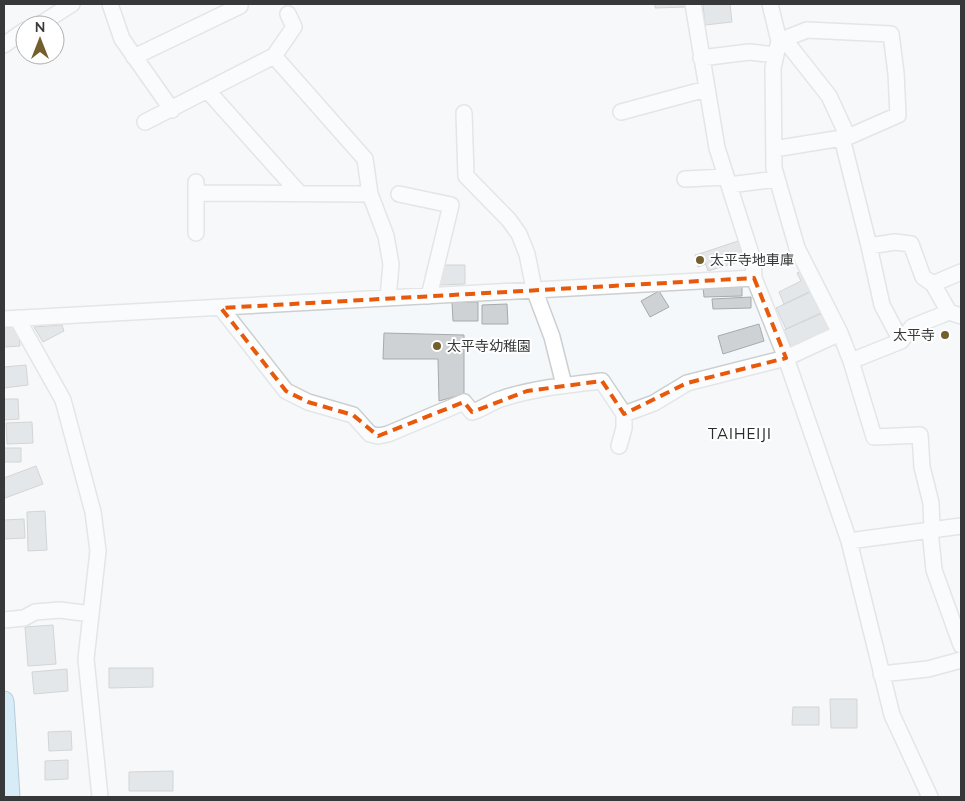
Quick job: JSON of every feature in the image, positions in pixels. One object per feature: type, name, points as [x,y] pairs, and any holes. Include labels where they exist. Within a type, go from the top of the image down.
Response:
[{"type":"main road","points":[[4,701],[7,789]]},
{"type":"street","points":[[55,15],[72,4]]},
{"type":"street","points":[[110,4],[122,40],[172,110]]},
{"type":"street","points":[[693,4],[717,148],[753,260],[754,278],[786,358],[850,541],[892,715],[930,797]]},
{"type":"street","points":[[770,4],[780,45],[829,96],[845,138],[882,305],[901,341]]},
{"type":"street","points":[[134,57],[222,8],[240,6]]},
{"type":"street","points":[[145,122],[172,110],[274,56],[294,27],[288,14]]},
{"type":"street","points":[[701,58],[749,52],[780,45],[807,30],[891,34],[896,73],[898,114],[845,138],[774,149]]},
{"type":"street","points":[[4,45],[15,37]]},
{"type":"street","points":[[780,45],[773,68],[774,168],[797,248],[840,333],[851,361],[874,437],[920,435],[922,467],[931,502],[934,570],[961,645]]},
{"type":"street","points":[[274,56],[365,159],[370,194],[386,236],[391,264],[388,298]]},
{"type":"street","points":[[621,112],[706,88]]},
{"type":"street","points":[[208,91],[300,194]]},
{"type":"street","points":[[464,114],[466,176],[509,220],[519,234],[527,254],[534,289],[552,337],[564,385]]},
{"type":"street","points":[[685,180],[777,179]]},
{"type":"street","points":[[196,233],[196,187],[300,194],[370,194]]},
{"type":"street","points":[[399,194],[451,205],[428,296]]},
{"type":"street","points":[[851,361],[901,341],[912,327],[955,314],[933,284],[923,277],[911,244],[895,242],[870,246]]},
{"type":"street","points":[[933,284],[961,272]]},
{"type":"street","points":[[10,319],[754,278]]},
{"type":"street","points":[[221,308],[286,391],[308,402],[352,415],[370,434],[378,436],[388,434],[464,402],[472,412],[482,410],[498,399],[526,391],[602,381],[624,414],[624,428],[619,446]]},
{"type":"street","points":[[10,319],[63,400],[93,512],[98,550],[86,659],[100,797]]},
{"type":"street","points":[[624,414],[654,403],[687,383],[786,358],[840,333]]},
{"type":"street","points":[[850,541],[961,526]]},
{"type":"street","points":[[4,620],[24,618],[35,612],[60,610],[91,614]]},
{"type":"street","points":[[881,674],[928,669],[961,660]]},
{"type":"highlighted area","points":[[754,278],[786,358],[687,383],[624,414],[602,381],[527,391],[472,412],[464,402],[378,436],[353,415],[308,402],[286,391],[221,308],[429,296]]},
{"type":"building","points":[[655,4],[686,4],[686,7],[655,8]]},
{"type":"building","points":[[703,4],[730,4],[732,22],[705,25]]},
{"type":"building","points":[[738,241],[744,260],[708,271],[702,253]]},
{"type":"building","name":"太平寺地車庫","points":[[702,253],[706,264],[698,267],[695,255]]},
{"type":"building","points":[[440,265],[465,265],[465,284],[440,285]]},
{"type":"building","points":[[806,269],[815,289],[784,304],[779,292],[801,281],[797,273]]},
{"type":"building","points":[[742,285],[742,296],[704,297],[703,287]]},
{"type":"building","points":[[815,290],[825,311],[786,329],[776,308]]},
{"type":"building","points":[[659,291],[669,307],[650,317],[641,301]]},
{"type":"building","points":[[751,297],[751,308],[713,309],[712,299]]},
{"type":"building","points":[[452,302],[478,302],[478,321],[453,321]]},
{"type":"building","points":[[507,304],[508,324],[482,324],[482,305]]},
{"type":"building","points":[[825,312],[833,330],[792,349],[784,330]]},
{"type":"building","points":[[759,324],[764,341],[723,354],[718,336]]},
{"type":"building","points":[[62,325],[64,331],[43,342],[34,327]]},
{"type":"building","points":[[18,326],[20,346],[4,347],[4,328]]},
{"type":"building","points":[[384,333],[464,335],[464,394],[439,401],[438,359],[383,359]]},
{"type":"building","points":[[26,365],[28,385],[4,388],[4,367]]},
{"type":"building","points":[[4,399],[18,399],[19,419],[4,420]]},
{"type":"building","points":[[32,422],[33,443],[7,444],[6,423]]},
{"type":"building","points":[[4,448],[21,448],[21,462],[4,462]]},
{"type":"building","points":[[36,466],[43,484],[5,498],[4,478]]},
{"type":"building","points":[[45,511],[47,550],[28,551],[27,512]]},
{"type":"building","points":[[24,519],[25,538],[4,539],[4,520]]},
{"type":"building","points":[[53,625],[56,664],[28,666],[25,627]]},
{"type":"building","points":[[109,668],[153,668],[153,687],[109,688]]},
{"type":"building","points":[[67,669],[68,691],[34,694],[32,672]]},
{"type":"building","points":[[830,699],[857,699],[857,728],[831,728]]},
{"type":"building","points":[[793,707],[819,707],[819,725],[792,725]]},
{"type":"building","points":[[71,731],[72,750],[49,751],[48,732]]},
{"type":"building","points":[[68,760],[68,779],[45,780],[45,761]]},
{"type":"building","points":[[173,771],[173,791],[129,791],[129,772]]},
{"type":"place","name":"太平寺地車庫","points":[[700,260]]},
{"type":"place","name":"太平寺","points":[[945,335]]},
{"type":"place","name":"太平寺幼稚園","points":[[437,346]]},
{"type":"district","name":"TAIHEIJI","points":[[740,433]]}]
